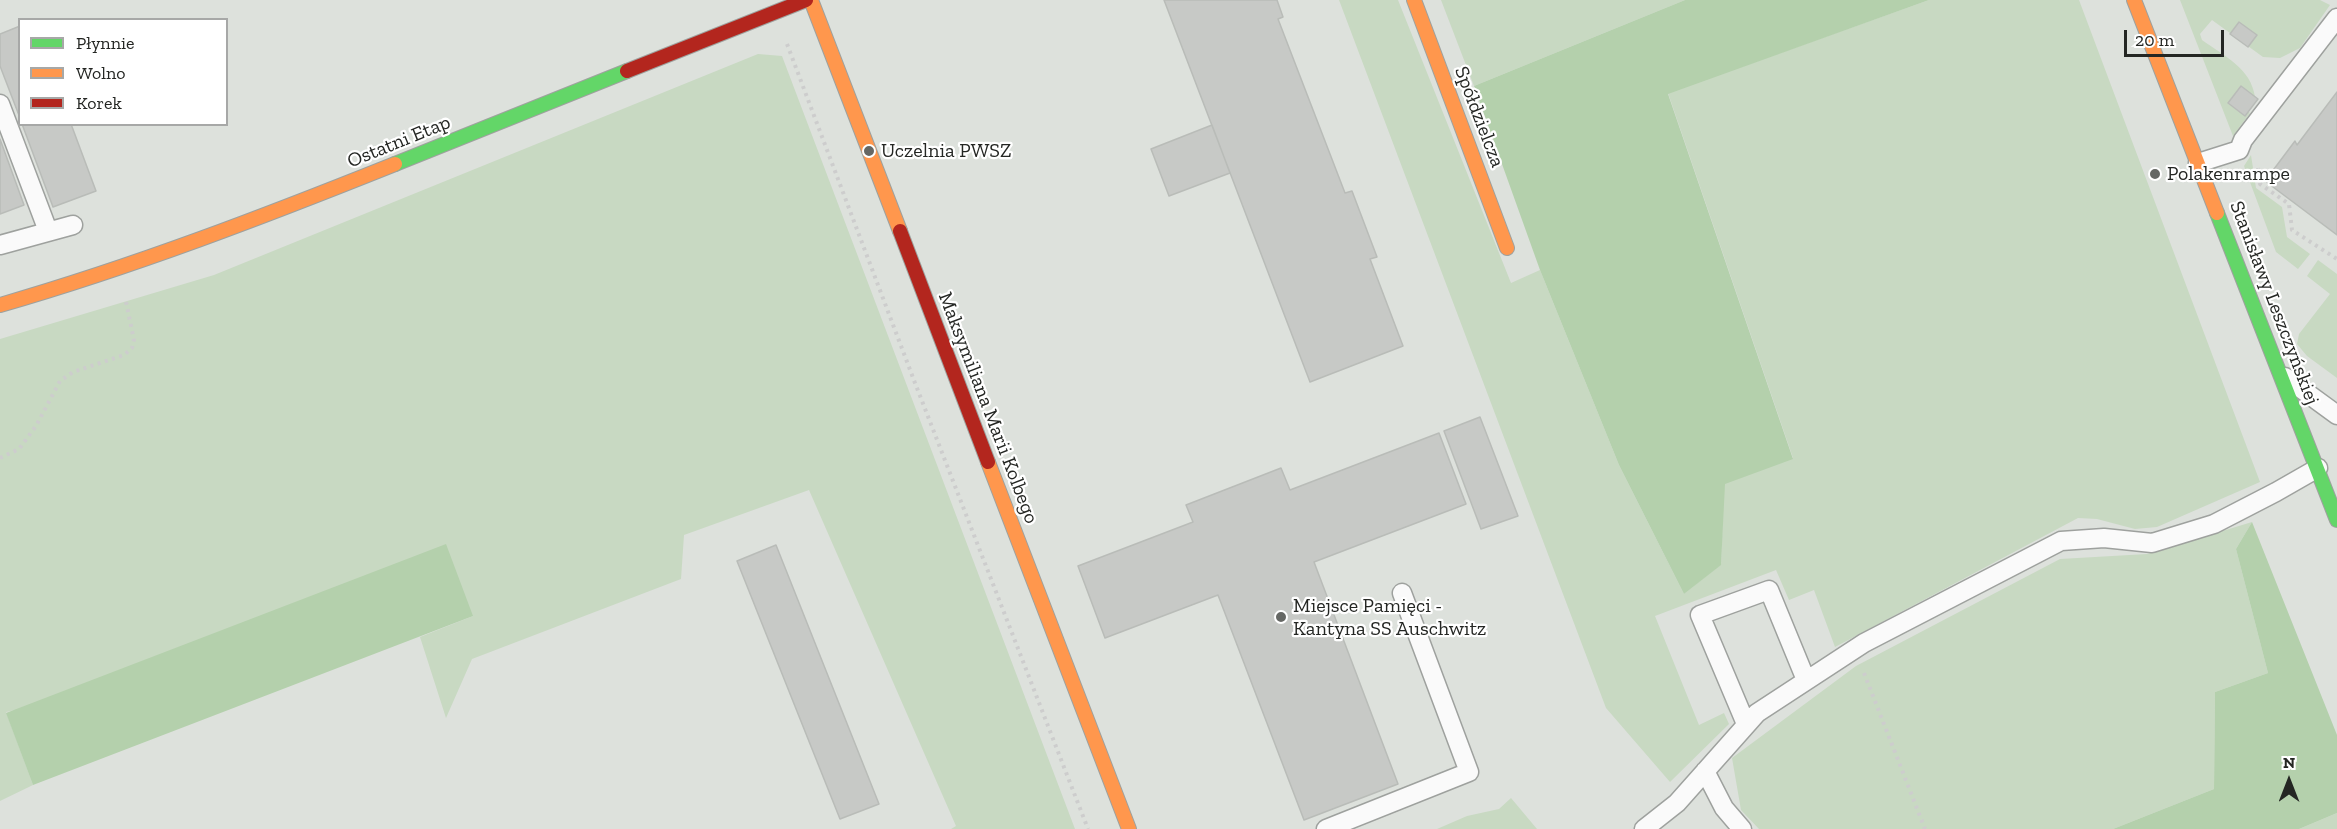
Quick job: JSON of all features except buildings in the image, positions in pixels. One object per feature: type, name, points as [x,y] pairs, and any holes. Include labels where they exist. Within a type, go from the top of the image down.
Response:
[{"type":"street","name":"Ostatni Etap","points":[[0,305],[80,282],[248,224],[806,0]]},
{"type":"street","name":"Maksymiliana Marii Kolbego","points":[[811,0],[1129,829]]},
{"type":"street","name":"Spółdzielcza","points":[[1414,0],[1507,248]]},
{"type":"street","name":"Stanisławy Leszczyńskiej","points":[[2134,0],[2337,520]]},
{"type":"lane","points":[[2198,163],[2239,150],[2243,140],[2337,18]]},
{"type":"lane","points":[[0,104],[48,231]]},
{"type":"lane","points":[[0,245],[73,225]]},
{"type":"lane","points":[[2282,375],[2337,415]]},
{"type":"lane","points":[[1644,829],[1677,803],[1757,713],[1854,650],[2061,542],[2104,537],[2152,543],[2214,524],[2318,468]]},
{"type":"lane","points":[[1746,724],[1700,615],[1769,590],[1806,681]]},
{"type":"lane","points":[[1326,829],[1469,772],[1402,593]]},
{"type":"lane","points":[[1705,771],[1724,808],[1742,829]]},
{"type":"path","points":[[783,40],[788,45],[915,383],[1088,829]]},
{"type":"path","points":[[2243,140],[2256,152],[2260,184],[2289,204],[2292,230],[2337,259]]},
{"type":"path","points":[[0,458],[19,449],[36,426],[60,381],[73,372],[124,355],[132,348],[134,340],[126,300]]},
{"type":"path","points":[[1854,650],[1925,829]]},
{"type":"green space","points":[[1339,0],[1398,0],[1511,283],[1540,270],[1619,465],[1684,594],[1721,564],[1724,483],[1793,458],[1668,93],[1929,0],[2079,0],[2260,482],[2157,527],[2135,529],[2097,519],[2078,518],[1835,647],[1814,590],[1789,600],[1776,570],[1655,616],[1699,725],[1724,713],[1729,724],[1670,782],[1606,708]]},
{"type":"green space","points":[[1441,0],[1685,0],[1474,86]]},
{"type":"green space","points":[[1685,0],[1929,0],[1668,94],[1793,459],[1725,484],[1721,565],[1684,594],[1619,465],[1540,270],[1474,86]]},
{"type":"green space","points":[[2180,0],[2320,0],[2330,5],[2300,48],[2280,58],[2263,57],[2212,20],[2200,34],[2202,40],[2242,70],[2252,87],[2255,97],[2241,86],[2228,103],[2245,116],[2248,111],[2250,113],[2233,136]]},
{"type":"green space","points":[[758,54],[782,56],[1075,829],[951,829],[956,826],[809,490],[684,535],[681,579],[472,659],[446,718],[420,637],[473,616],[6,712],[33,785],[0,801],[0,339],[214,275]]},
{"type":"green space","points":[[2251,155],[2256,188],[2282,207],[2287,237],[2310,254],[2298,269],[2276,252],[2244,166]]},
{"type":"green space","points":[[2318,260],[2337,274],[2337,378],[2307,356],[2297,344],[2299,334],[2330,294],[2307,276]]},
{"type":"green space","points":[[2252,522],[2236,549],[2268,673],[2215,692],[2214,789],[2113,829],[1759,829],[1741,810],[1732,758],[1856,666],[2060,559],[2147,554]]},
{"type":"green space","points":[[2252,522],[2337,735],[2337,813],[2299,829],[2113,829],[2214,789],[2215,692],[2268,673],[2236,549]]},
{"type":"green space","points":[[446,544],[473,616],[33,785],[6,713]]},
{"type":"green space","points":[[1511,798],[1537,829],[1437,829],[1467,816],[1499,809]]},
{"type":"green space","points":[[2337,813],[2337,829],[2299,829]]},
{"type":"traffic: fast","points":[[395,164],[627,71]]},
{"type":"traffic: fast","points":[[2217,213],[2337,520]]},
{"type":"traffic: slow","points":[[811,0],[900,231]]},
{"type":"traffic: slow","points":[[1414,0],[1507,248]]},
{"type":"traffic: slow","points":[[2134,0],[2217,213]]},
{"type":"traffic: slow","points":[[0,305],[100,274],[199,239],[395,164]]},
{"type":"traffic: slow","points":[[988,462],[1129,829]]},
{"type":"traffic: jam","points":[[627,71],[806,0]]},
{"type":"traffic: jam","points":[[900,231],[988,462]]},
{"type":"place","name":"Uczelnia PWSZ","points":[[869,151]]},
{"type":"place","name":"Polakenrampe","points":[[2155,174]]},
{"type":"place","name":"Miejsce Pamięci - Kantyna SS Auschwitz","points":[[1281,617]]}]
